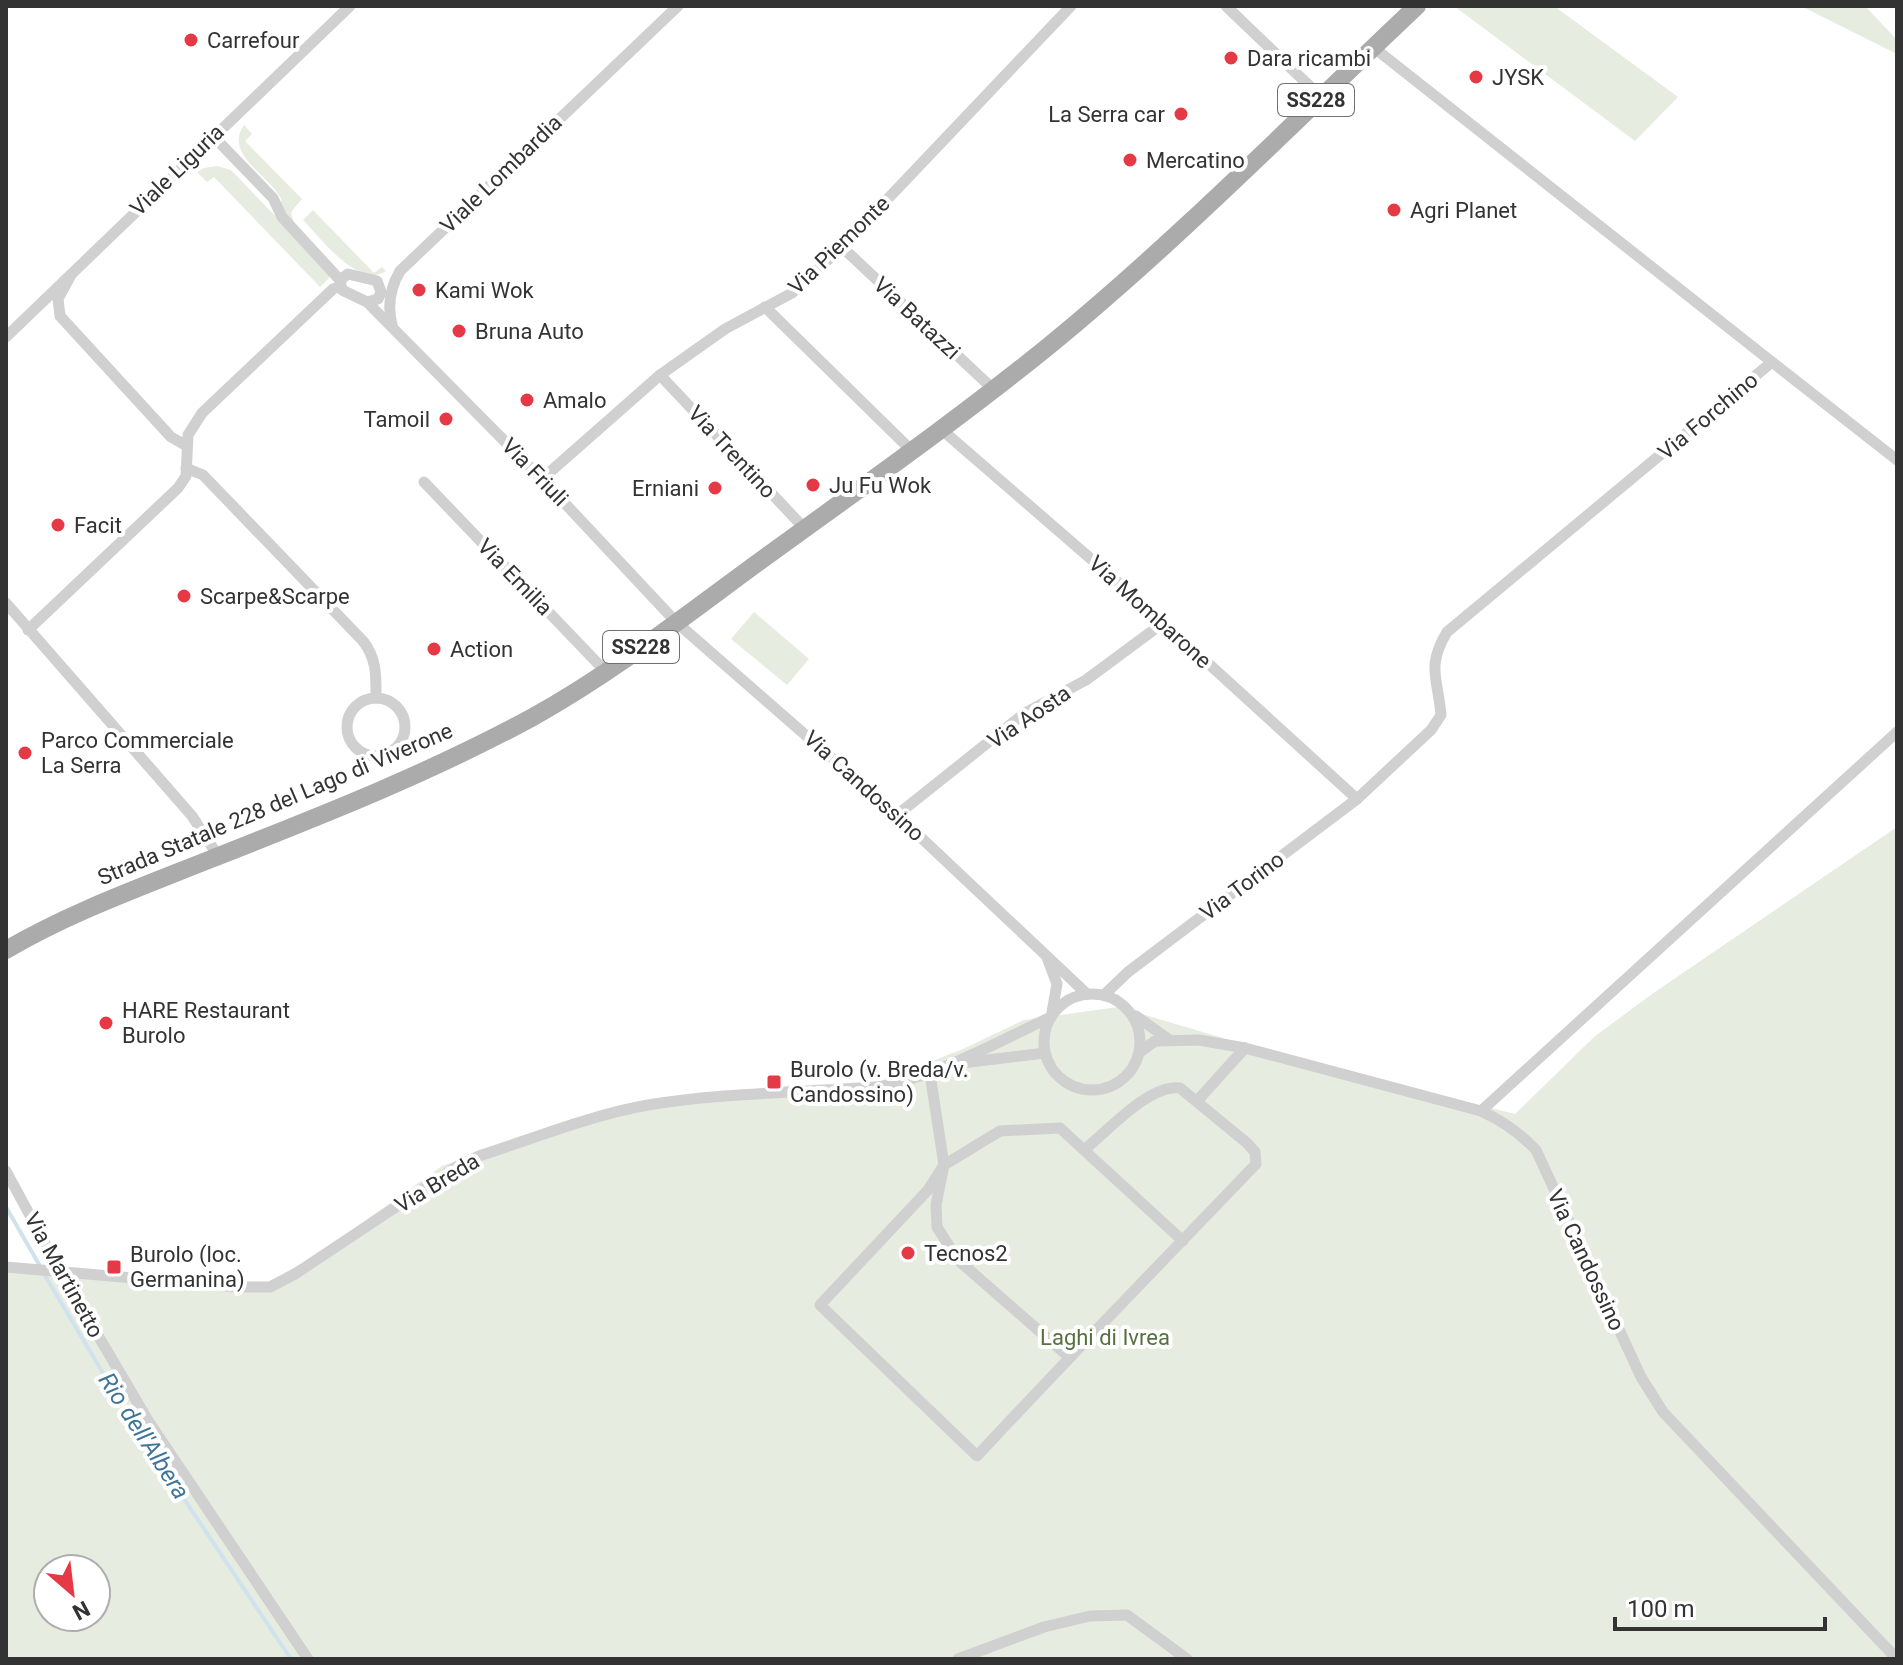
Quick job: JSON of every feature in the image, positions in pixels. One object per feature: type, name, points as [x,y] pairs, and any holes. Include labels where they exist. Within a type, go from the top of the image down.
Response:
[{"type":"main road","name":"Strada Statale 228 del Lago di Viverone","points":[[6,950],[98,904],[373,794],[465,752],[536,715],[606,672],[993,389],[1111,292],[1417,6]]},
{"type":"street","name":"Viale Liguria","points":[[6,337],[350,6]]},
{"type":"street","name":"Viale Lombardia","points":[[375,298],[675,6]]},
{"type":"street","name":"Via Piemonte","points":[[542,479],[660,375],[725,329],[792,293],[842,247],[1071,6]]},
{"type":"street","points":[[1226,6],[1320,96]]},
{"type":"street","name":"Via Forchino","points":[[1357,799],[1431,730],[1441,715],[1434,671],[1435,652],[1447,632],[1772,362],[1373,47]]},
{"type":"street","points":[[28,630],[178,488],[186,476],[188,435],[202,413],[340,283],[346,275],[377,281],[375,298],[346,293],[340,283],[282,217],[273,198],[213,136]]},
{"type":"street","name":"Via Batazzi","points":[[842,247],[993,389]]},
{"type":"street","points":[[75,268],[58,299],[57,308],[67,326],[171,437],[187,446]]},
{"type":"street","points":[[392,325],[389,312],[393,283]]},
{"type":"street","name":"Via Friuli","points":[[375,298],[392,325],[676,622]]},
{"type":"street","points":[[765,307],[912,451]]},
{"type":"street","points":[[1772,362],[1897,460]]},
{"type":"street","name":"Via Trentino","points":[[660,375],[805,529]]},
{"type":"street","name":"Via Mombarone","points":[[941,429],[1163,623],[1357,799]]},
{"type":"street","points":[[186,468],[203,475],[363,641],[372,652],[375,665],[376,698]]},
{"type":"street","name":"Via Emilia","points":[[424,482],[606,672]]},
{"type":"street","points":[[6,603],[192,816],[218,856]]},
{"type":"street","name":"Via Candossino","points":[[676,622],[897,815],[1087,994]]},
{"type":"street","name":"Via Aosta","points":[[897,815],[1025,713],[1086,680],[1163,623]]},
{"type":"street","points":[[376,698],[386,699],[401,711],[406,729],[398,747],[382,756],[372,756],[355,747],[349,739],[348,720],[358,704],[376,698]]},
{"type":"street","points":[[1481,1111],[1897,732]]},
{"type":"street","name":"Via Torino","points":[[1104,995],[1128,972],[1357,799]]},
{"type":"street","points":[[1047,957],[1057,984],[1044,1036],[1045,1053],[1060,1079],[1090,1091],[1108,1088],[1124,1079],[1137,1062],[1140,1052],[1140,1032],[1131,1013]]},
{"type":"street","points":[[1119,1002],[1128,972]]},
{"type":"street","points":[[1051,1017],[1067,1000],[1087,994],[1104,995],[1119,1002],[1168,1039]]},
{"type":"street","name":"Via Breda","points":[[6,1267],[238,1287],[270,1287],[295,1274],[462,1163],[593,1119],[673,1102],[879,1087],[930,1074],[1051,1017]]},
{"type":"street","name":"Via Candossino","points":[[1140,1052],[1155,1041],[1168,1039],[1199,1040],[1245,1048],[1481,1111],[1505,1122],[1536,1150],[1641,1377],[1663,1412],[1897,1659]]},
{"type":"street","points":[[1197,1101],[1245,1048]]},
{"type":"street","name":"Via Breda","points":[[951,1064],[1045,1053]]},
{"type":"street","points":[[930,1074],[944,1165],[936,1205],[937,1227],[958,1260],[1069,1357]]},
{"type":"street","points":[[1084,1150],[1150,1095],[1163,1088],[1180,1088],[1247,1143],[1255,1152],[1256,1164],[1183,1241],[1069,1357],[977,1456],[820,1305],[928,1190],[944,1165],[1000,1131],[1060,1128],[1183,1241]]},
{"type":"street","name":"Via Martinetto","points":[[6,1171],[55,1271],[149,1422],[308,1659]]},
{"type":"street","points":[[958,1659],[1044,1627],[1090,1616],[1127,1615],[1187,1659]]},
{"type":"green space","points":[[1454,6],[1554,6],[1678,97],[1635,141]]},
{"type":"green space","points":[[1801,6],[1865,6],[1897,40],[1897,54]]},
{"type":"green space","points":[[244,125],[252,134],[245,141],[302,199],[291,212],[294,223],[283,210],[279,195],[243,154],[239,135]]},
{"type":"green space","points":[[217,166],[231,170],[332,275],[320,287],[214,177],[207,182],[197,172]]},
{"type":"green space","points":[[313,210],[374,273],[382,267],[386,271],[375,275],[364,273],[341,259],[303,220]]},
{"type":"green space","points":[[754,612],[809,659],[787,685],[731,639]]},
{"type":"green space","name":"Laghi di Ivrea","points":[[1897,827],[1897,1659],[6,1659],[6,1263],[259,1287],[317,1255],[442,1166],[571,1121],[641,1105],[772,1087],[881,1081],[963,1049],[1024,1020],[1118,1007],[1308,1063],[1515,1114],[1594,1037]]},
{"type":"waterway","name":"Rio dell'Albera","points":[[6,1207],[40,1266]]},
{"type":"waterway","name":"Rio dell'Albera","points":[[44,1274],[128,1415],[291,1659]]},
{"type":"place","name":"Carrefour","points":[[191,40]]},
{"type":"place","name":"Dara ricambi","points":[[1231,58]]},
{"type":"place","name":"JYSK","points":[[1476,77]]},
{"type":"place","name":"La Serra car","points":[[1181,114]]},
{"type":"place","name":"Mercatino","points":[[1130,160]]},
{"type":"place","name":"Agri Planet","points":[[1394,210]]},
{"type":"place","name":"Kami Wok","points":[[419,290]]},
{"type":"place","name":"Bruna Auto","points":[[459,331]]},
{"type":"place","name":"Amalo","points":[[527,400]]},
{"type":"place","name":"Tamoil","points":[[446,419]]},
{"type":"place","name":"Ju Fu Wok","points":[[813,485]]},
{"type":"place","name":"Erniani","points":[[715,488]]},
{"type":"place","name":"Facit","points":[[58,525]]},
{"type":"place","name":"Scarpe&Scarpe","points":[[184,596]]},
{"type":"place","name":"Action","points":[[434,649]]},
{"type":"place","name":"Parco Commerciale La Serra","points":[[25,753]]},
{"type":"place","name":"HARE Restaurant Burolo","points":[[106,1023]]},
{"type":"place","name":"Burolo (v. Breda/v. Candossino)","points":[[774,1082]]},
{"type":"place","name":"Tecnos2","points":[[908,1253]]},
{"type":"place","name":"Burolo (loc. Germanina)","points":[[114,1267]]}]
